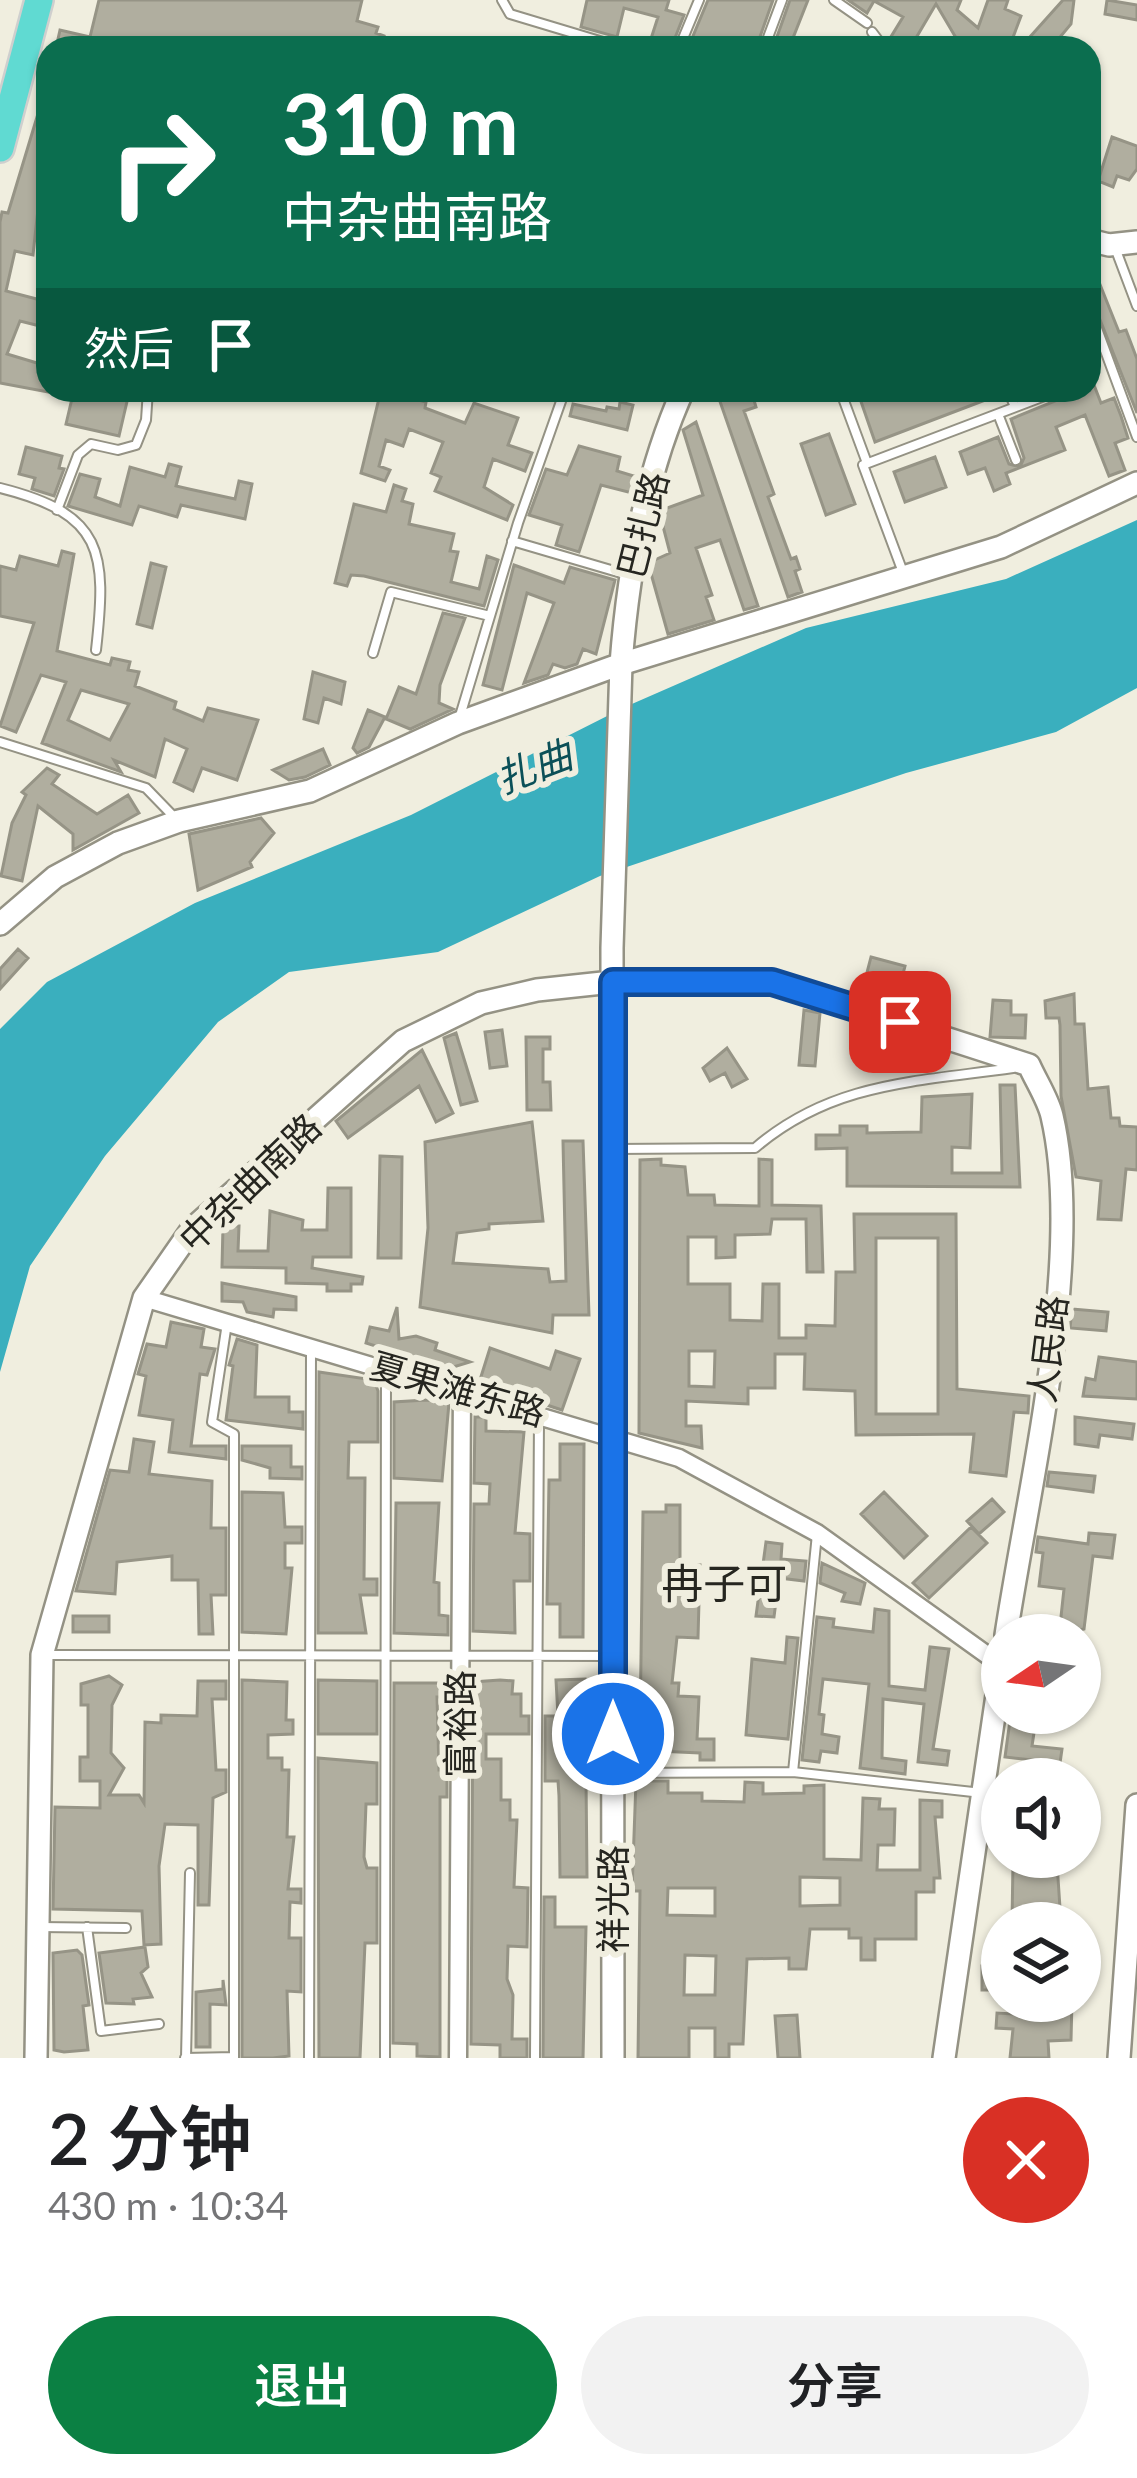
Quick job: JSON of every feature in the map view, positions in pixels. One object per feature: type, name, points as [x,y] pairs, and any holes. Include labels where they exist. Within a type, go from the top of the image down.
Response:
[{"type":"highway","points":[[38,36],[39,0]]},
{"type":"highway","points":[[0,148],[36,56]]},
{"type":"street","name":"巴扎路","points":[[613,947],[621,664],[630,575],[654,474],[679,402]]},
{"type":"street","points":[[0,924],[55,877],[118,843],[178,820],[310,791],[458,723],[621,664],[1001,547],[1137,483]]},
{"type":"street","name":"祥光路","points":[[613,947],[613,2058]]},
{"type":"street","name":"中杂曲南路","points":[[36,2058],[42,1655],[144,1298],[192,1229],[403,1041],[481,1003],[613,982],[772,982],[1029,1065]]},
{"type":"street","name":"人民路","points":[[1009,1614],[1057,1304],[1059,1209],[1052,1114],[1029,1065]]},
{"type":"street","name":"夏果滩东路","points":[[144,1298],[539,1412],[679,1458],[817,1533],[981,1648]]},
{"type":"street","name":"富裕路","points":[[458,2058],[462,1390]]},
{"type":"street","points":[[944,2058],[981,1800]]},
{"type":"street","points":[[1119,2058],[1137,1805]]},
{"type":"lane","points":[[502,0],[511,14],[583,36]]},
{"type":"lane","points":[[684,36],[698,0]]},
{"type":"lane","points":[[768,36],[782,0]]},
{"type":"lane","points":[[834,0],[876,36]]},
{"type":"lane","points":[[1126,243],[1137,305]]},
{"type":"lane","points":[[1101,340],[1137,437]]},
{"type":"lane","points":[[57,510],[78,455],[91,445],[118,450],[136,445],[147,402]]},
{"type":"lane","points":[[458,723],[512,542],[561,402]]},
{"type":"lane","points":[[844,402],[867,464]]},
{"type":"lane","points":[[1013,402],[1015,407]]},
{"type":"lane","points":[[904,576],[862,465],[1029,402]]},
{"type":"lane","points":[[998,414],[1016,460]]},
{"type":"lane","points":[[0,488],[80,520],[96,549],[102,594],[96,650]]},
{"type":"lane","points":[[512,542],[630,575]]},
{"type":"lane","points":[[373,653],[391,592],[490,616]]},
{"type":"lane","points":[[0,742],[146,788],[178,820]]},
{"type":"lane","points":[[613,1149],[755,1148],[791,1117],[824,1102],[900,1084],[1029,1065]]},
{"type":"lane","points":[[190,1873],[185,2058],[234,2057],[234,1434],[212,1422],[227,1322]]},
{"type":"lane","points":[[309,2058],[311,1346]]},
{"type":"lane","points":[[386,1368],[386,2058]]},
{"type":"lane","points":[[536,2058],[539,1412]]},
{"type":"lane","points":[[794,1772],[817,1533]]},
{"type":"lane","points":[[42,1655],[613,1656]]},
{"type":"lane","points":[[613,1773],[794,1772],[981,1793]]},
{"type":"lane","points":[[38,1927],[127,1928]]},
{"type":"lane","points":[[86,1928],[101,2032],[159,2024]]},
{"type":"water","name":"扎曲","points":[[1137,520],[1137,688],[1056,732],[906,773],[600,876],[438,952],[289,972],[218,1022],[105,1156],[30,1266],[0,1372],[0,1029],[47,982],[195,903],[411,815],[625,707],[806,628],[1006,579]]},
{"type":"building","points":[[99,0],[362,0],[357,21],[378,27],[376,33],[384,36],[90,36]]},
{"type":"building","points":[[587,0],[669,0],[666,10],[684,15],[676,36],[652,36],[658,17],[624,8],[617,36],[581,27]]},
{"type":"building","points":[[708,0],[773,0],[760,36],[693,36]]},
{"type":"building","points":[[790,0],[808,0],[794,36],[777,36]]},
{"type":"building","points":[[848,0],[961,0],[957,10],[978,28],[988,0],[1008,0],[1005,9],[1021,16],[1014,36],[955,36],[936,4],[917,36],[891,36],[903,17],[874,1],[867,13]]},
{"type":"building","points":[[1063,0],[1074,0],[1071,24],[1061,36],[1031,36]]},
{"type":"building","points":[[1107,0],[1137,5],[1137,20],[1105,14]]},
{"type":"building","points":[[36,120],[33,255],[15,251],[6,291],[36,299],[36,325],[20,321],[7,354],[36,363],[36,390],[0,383],[0,222],[2,212],[8,213]]},
{"type":"building","points":[[1112,137],[1137,146],[1137,169],[1129,180],[1117,176],[1113,187],[1101,182]]},
{"type":"building","points":[[1101,287],[1119,332],[1126,330],[1137,359],[1137,413],[1101,322]]},
{"type":"building","points":[[1114,398],[1128,438],[1115,443],[1125,470],[1109,476],[1085,415],[1056,427],[1065,450],[1006,473],[1010,484],[994,491],[985,468],[968,474],[960,452],[998,437],[1009,464],[1020,467],[1024,458],[1011,419],[1052,402],[1101,403]]},
{"type":"building","points":[[71,402],[127,402],[119,436],[66,424]]},
{"type":"building","points":[[378,402],[426,402],[425,408],[465,423],[474,403],[518,418],[508,445],[532,453],[525,471],[493,459],[484,487],[513,505],[507,520],[435,491],[441,477],[431,473],[443,442],[409,429],[403,446],[386,440],[379,466],[390,470],[385,481],[361,473]]},
{"type":"building","points":[[620,402],[633,405],[627,430],[570,416],[573,404],[606,411],[607,407],[619,409]]},
{"type":"building","points":[[720,402],[755,402],[756,407],[744,411],[774,494],[768,497],[791,559],[796,557],[800,569],[795,571],[802,592],[788,597]]},
{"type":"building","points":[[861,402],[980,402],[875,442]]},
{"type":"building","points":[[696,422],[758,606],[744,610],[720,540],[696,548],[712,595],[706,597],[714,620],[668,634],[648,563],[670,553],[659,511],[703,495],[683,430]]},
{"type":"building","points":[[829,434],[855,504],[826,515],[801,444]]},
{"type":"building","points":[[579,446],[620,457],[617,471],[637,477],[632,493],[601,485],[579,552],[556,545],[562,525],[529,515],[546,469],[567,475]]},
{"type":"building","points":[[26,447],[62,456],[59,468],[64,469],[54,496],[32,489],[35,478],[19,474]]},
{"type":"building","points":[[935,457],[946,487],[905,502],[894,472]]},
{"type":"building","points":[[169,464],[181,467],[176,486],[235,499],[239,481],[252,484],[245,519],[181,505],[177,517],[139,506],[132,525],[68,506],[80,474],[100,479],[95,497],[120,506],[130,467],[165,477]]},
{"type":"building","points":[[394,485],[406,489],[402,501],[413,504],[409,524],[454,534],[450,551],[458,552],[451,582],[479,589],[487,556],[498,560],[484,606],[364,576],[351,575],[347,586],[335,583],[354,504],[386,512]]},
{"type":"building","points":[[62,551],[74,554],[57,651],[110,665],[112,658],[130,662],[128,670],[139,672],[135,686],[176,702],[174,709],[203,721],[208,708],[258,720],[237,780],[202,768],[193,791],[174,782],[187,749],[165,739],[155,777],[114,760],[121,772],[42,743],[66,682],[41,675],[16,732],[0,726],[34,623],[0,616],[0,566],[16,570],[20,556],[58,566]],"holes":[[[81,690],[129,704],[110,740],[68,720]]]},
{"type":"building","points":[[151,563],[166,567],[152,628],[137,624]]},
{"type":"building","points":[[514,565],[564,583],[570,567],[615,580],[596,654],[583,649],[577,664],[565,668],[553,664],[548,675],[524,683],[554,603],[527,593],[502,690],[483,685]]},
{"type":"building","points":[[443,613],[465,618],[440,685],[439,703],[453,709],[410,729],[386,719],[399,687],[416,694]]},
{"type":"building","points":[[313,672],[345,682],[341,704],[324,698],[318,723],[304,719]]},
{"type":"building","points":[[368,710],[385,717],[369,747],[357,753],[353,748]]},
{"type":"building","points":[[323,749],[330,765],[305,777],[289,780],[273,770]]},
{"type":"building","points":[[47,768],[59,775],[52,784],[97,814],[128,795],[139,813],[73,850],[73,834],[38,806],[22,881],[1,876],[12,823],[26,795],[22,792]]},
{"type":"building","points":[[261,818],[274,833],[250,862],[252,867],[198,890],[189,834]]},
{"type":"building","points":[[18,949],[28,958],[0,989],[0,969]]},
{"type":"building","points":[[871,957],[905,966],[897,997],[863,988]]},
{"type":"building","points":[[1074,994],[1075,1024],[1084,1024],[1088,1089],[1108,1087],[1111,1118],[1119,1118],[1120,1126],[1137,1127],[1137,1170],[1126,1169],[1121,1220],[1098,1219],[1101,1181],[1076,1177],[1061,1096],[1059,1018],[1046,1018],[1045,1001]]},
{"type":"building","points":[[993,1000],[1011,1001],[1011,1015],[1026,1015],[1025,1038],[990,1037]]},
{"type":"building","points":[[804,1010],[820,1013],[815,1066],[799,1065]]},
{"type":"building","points":[[502,1030],[507,1066],[490,1068],[485,1032]]},
{"type":"building","points":[[456,1033],[477,1101],[461,1105],[444,1038]]},
{"type":"building","points":[[526,1037],[550,1037],[550,1049],[543,1049],[543,1082],[550,1082],[551,1110],[527,1110]]},
{"type":"building","points":[[899,1039],[901,1052],[871,1057],[869,1041]]},
{"type":"building","points":[[727,1048],[747,1079],[732,1087],[725,1073],[710,1081],[703,1068]]},
{"type":"building","points":[[422,1050],[453,1113],[436,1122],[419,1086],[348,1138],[336,1121]]},
{"type":"building","points":[[1000,1085],[1015,1085],[1020,1187],[847,1186],[847,1148],[816,1149],[816,1135],[840,1135],[840,1126],[867,1126],[867,1133],[921,1132],[922,1097],[972,1094],[970,1148],[952,1147],[952,1173],[1002,1173]]},
{"type":"building","points":[[532,1122],[543,1221],[489,1224],[489,1229],[457,1233],[453,1263],[548,1269],[550,1282],[566,1281],[563,1141],[583,1141],[589,1315],[553,1315],[552,1333],[420,1307],[428,1228],[425,1142]]},
{"type":"building","points":[[380,1156],[402,1157],[401,1258],[378,1258]]},
{"type":"building","points":[[661,1159],[661,1165],[685,1167],[688,1195],[714,1195],[715,1205],[759,1206],[759,1159],[772,1160],[772,1205],[821,1206],[823,1272],[807,1272],[806,1219],[772,1219],[770,1234],[735,1235],[735,1257],[716,1258],[716,1237],[688,1237],[688,1284],[730,1284],[730,1320],[762,1321],[763,1284],[779,1284],[779,1338],[806,1338],[806,1325],[835,1326],[836,1272],[855,1272],[854,1214],[956,1214],[957,1389],[1029,1396],[1028,1413],[1014,1412],[1006,1476],[970,1472],[974,1434],[856,1435],[855,1391],[804,1389],[805,1354],[775,1354],[775,1388],[748,1388],[748,1404],[686,1401],[686,1426],[701,1426],[702,1448],[639,1433],[640,1160]],"holes":[[[876,1238],[938,1238],[938,1414],[876,1414]],[[689,1351],[715,1351],[714,1387],[689,1386]]]},
{"type":"building","points":[[328,1188],[351,1188],[351,1257],[313,1257],[312,1268],[363,1277],[362,1284],[351,1284],[351,1291],[327,1291],[327,1284],[286,1283],[286,1268],[222,1267],[223,1226],[239,1226],[238,1251],[268,1251],[270,1211],[303,1220],[302,1230],[327,1230]]},
{"type":"building","points":[[222,1283],[296,1297],[296,1310],[274,1309],[273,1317],[247,1312],[243,1302],[222,1301]]},
{"type":"building","points":[[397,1307],[399,1339],[416,1336],[437,1343],[435,1350],[470,1362],[447,1369],[366,1343],[370,1327],[389,1331]]},
{"type":"building","points":[[1072,1309],[1108,1312],[1106,1331],[1070,1328]]},
{"type":"building","points":[[171,1322],[204,1329],[201,1347],[215,1349],[207,1375],[200,1374],[191,1446],[226,1446],[226,1459],[169,1452],[173,1420],[139,1415],[146,1376],[138,1374],[147,1344],[166,1347]]},
{"type":"building","points":[[237,1339],[257,1345],[255,1397],[289,1397],[289,1412],[303,1412],[303,1429],[226,1420],[233,1366],[229,1365]]},
{"type":"building","points":[[490,1348],[550,1369],[556,1351],[580,1359],[562,1410],[479,1383]]},
{"type":"building","points":[[1099,1357],[1137,1362],[1137,1399],[1083,1396],[1086,1378],[1095,1380]]},
{"type":"building","points":[[319,1372],[374,1380],[378,1391],[378,1442],[349,1442],[348,1478],[365,1478],[364,1579],[377,1579],[377,1595],[360,1595],[366,1633],[318,1633]]},
{"type":"building","points":[[394,1402],[449,1403],[442,1481],[394,1478]]},
{"type":"building","points":[[475,1417],[486,1417],[486,1431],[524,1432],[515,1533],[530,1534],[530,1581],[514,1581],[515,1633],[473,1631],[474,1504],[489,1504],[490,1484],[474,1483]]},
{"type":"building","points":[[1075,1417],[1134,1424],[1132,1439],[1100,1435],[1098,1447],[1075,1444]]},
{"type":"building","points":[[134,1439],[154,1442],[149,1474],[212,1481],[211,1528],[226,1528],[226,1595],[211,1595],[213,1634],[199,1634],[198,1580],[172,1580],[172,1556],[117,1562],[115,1594],[76,1591],[110,1470],[129,1472]]},
{"type":"building","points":[[560,1444],[584,1444],[583,1637],[560,1637],[560,1604],[547,1604],[549,1480],[560,1480]]},
{"type":"building","points":[[242,1446],[291,1446],[291,1467],[302,1467],[302,1479],[270,1478],[270,1468],[242,1460]]},
{"type":"building","points":[[1049,1472],[1095,1476],[1093,1492],[1047,1486]]},
{"type":"building","points":[[242,1492],[283,1493],[285,1527],[302,1527],[302,1543],[285,1543],[285,1568],[292,1568],[286,1634],[242,1632]]},
{"type":"building","points":[[884,1492],[927,1536],[904,1558],[861,1514]]},
{"type":"building","points":[[992,1499],[1004,1512],[979,1534],[967,1521]]},
{"type":"building","points":[[396,1503],[439,1503],[434,1582],[439,1583],[439,1615],[448,1616],[448,1635],[394,1633]]},
{"type":"building","points":[[666,1505],[680,1505],[680,1564],[700,1565],[698,1638],[677,1637],[672,1683],[679,1683],[678,1696],[699,1697],[697,1739],[714,1739],[714,1760],[700,1760],[700,1753],[657,1751],[657,1765],[636,1765],[632,1763],[632,1731],[640,1731],[643,1512],[666,1512]]},
{"type":"building","points":[[971,1527],[987,1543],[929,1598],[913,1583]]},
{"type":"building","points":[[1089,1533],[1115,1535],[1112,1558],[1093,1556],[1086,1614],[1061,1614],[1064,1589],[1039,1586],[1043,1553],[1036,1552],[1038,1537],[1088,1544]]},
{"type":"building","points":[[766,1542],[782,1544],[781,1559],[806,1561],[804,1581],[779,1578],[774,1617],[756,1616]]},
{"type":"building","points":[[822,1563],[865,1583],[860,1604],[842,1601],[845,1593],[820,1583]]},
{"type":"building","points":[[875,1609],[889,1611],[889,1686],[925,1690],[930,1647],[949,1649],[933,1749],[949,1751],[947,1765],[918,1762],[924,1704],[883,1699],[882,1758],[906,1761],[905,1774],[860,1768],[869,1684],[823,1679],[822,1734],[839,1737],[837,1753],[821,1751],[819,1762],[802,1760],[817,1617],[834,1619],[833,1627],[873,1632]]},
{"type":"building","points":[[73,1616],[109,1616],[109,1632],[73,1632]]},
{"type":"building","points":[[787,1637],[798,1638],[788,1739],[746,1735],[752,1659],[785,1663]]},
{"type":"building","points":[[109,1676],[122,1685],[112,1705],[111,1753],[124,1768],[109,1795],[139,1795],[144,1803],[145,1722],[161,1723],[161,1715],[197,1716],[198,1681],[226,1681],[226,1699],[212,1699],[216,1770],[226,1770],[226,1792],[213,1798],[209,1905],[198,1905],[198,1825],[165,1824],[159,1866],[161,1944],[144,1945],[142,1911],[53,1909],[55,1807],[100,1808],[100,1781],[80,1781],[80,1757],[88,1757],[88,1705],[81,1705],[81,1684]]},
{"type":"building","points":[[585,1679],[587,1877],[560,1877],[558,1781],[545,1781],[545,1716],[558,1716],[556,1680]]},
{"type":"building","points":[[242,1680],[287,1682],[286,1720],[293,1720],[293,1734],[268,1735],[268,1758],[282,1758],[282,1770],[289,1770],[287,1837],[294,1837],[288,1889],[301,1889],[301,1903],[290,1902],[289,1938],[301,1938],[301,1992],[287,1991],[289,2056],[273,2058],[242,2058]]},
{"type":"building","points":[[318,1680],[377,1681],[377,1734],[318,1734]]},
{"type":"building","points":[[513,1681],[512,1694],[521,1694],[521,1716],[529,1716],[529,1734],[486,1734],[486,1759],[501,1759],[501,1800],[510,1800],[510,1820],[517,1820],[514,1887],[528,1888],[527,1947],[508,1946],[507,1979],[513,1995],[512,2039],[527,2039],[527,2058],[500,2058],[500,2045],[471,2044],[473,1682]]},
{"type":"building","points":[[394,1683],[441,1683],[442,1697],[437,1697],[439,1770],[447,1770],[447,1797],[440,1797],[440,2057],[417,2056],[417,2044],[393,2043]]},
{"type":"building","points":[[1008,1734],[1034,1734],[1032,1746],[1062,1749],[1061,1758],[1005,1757]]},
{"type":"building","points":[[318,1758],[377,1763],[377,1804],[366,1804],[364,1857],[367,1868],[377,1868],[377,1943],[365,1943],[360,2058],[319,2058]]},
{"type":"building","points":[[636,1781],[668,1781],[668,1793],[702,1793],[702,1801],[744,1802],[745,1782],[763,1783],[763,1794],[804,1793],[804,1786],[824,1785],[824,1859],[861,1860],[863,1798],[880,1799],[879,1809],[895,1809],[894,1845],[878,1845],[877,1870],[920,1870],[920,1800],[942,1801],[942,1817],[935,1817],[940,1878],[934,1878],[934,1892],[916,1892],[916,1939],[875,1939],[875,1960],[861,1960],[861,1938],[849,1938],[849,1929],[810,1929],[806,1969],[789,1969],[789,1958],[747,1959],[743,2044],[729,2044],[729,2058],[715,2058],[715,2028],[689,2028],[689,2058],[638,2058],[640,1891],[632,1891]],"holes":[[[800,1877],[840,1878],[840,1905],[800,1906]],[[668,1888],[715,1888],[715,1916],[667,1915]],[[685,1955],[716,1956],[715,1995],[684,1995]]]},
{"type":"building","points":[[1013,1878],[1058,1878],[1060,1902],[1012,1902]]},
{"type":"building","points":[[544,1897],[555,1897],[555,1927],[586,1927],[583,2058],[543,2058]]},
{"type":"building","points":[[145,1947],[148,1967],[141,1973],[152,1997],[133,1999],[134,2004],[106,2003],[99,1953]]},
{"type":"building","points":[[77,1950],[82,1955],[89,2005],[83,2006],[88,2050],[64,2052],[54,2050],[53,1953]]},
{"type":"building","points":[[223,1980],[226,2005],[210,2004],[210,2047],[196,2047],[196,1992],[223,1989]]},
{"type":"building","points":[[797,2015],[800,2058],[778,2058],[775,2016]]},
{"type":"building","points":[[996,2022],[1071,2022],[1071,2040],[1048,2041],[1049,2058],[1010,2058],[1013,2029],[996,2028]]},
{"type":"district","name":"冉子可","points":[[724,1584]]},
{"type":"route","points":[[613,1734],[613,982],[772,982],[900,1022]]}]
